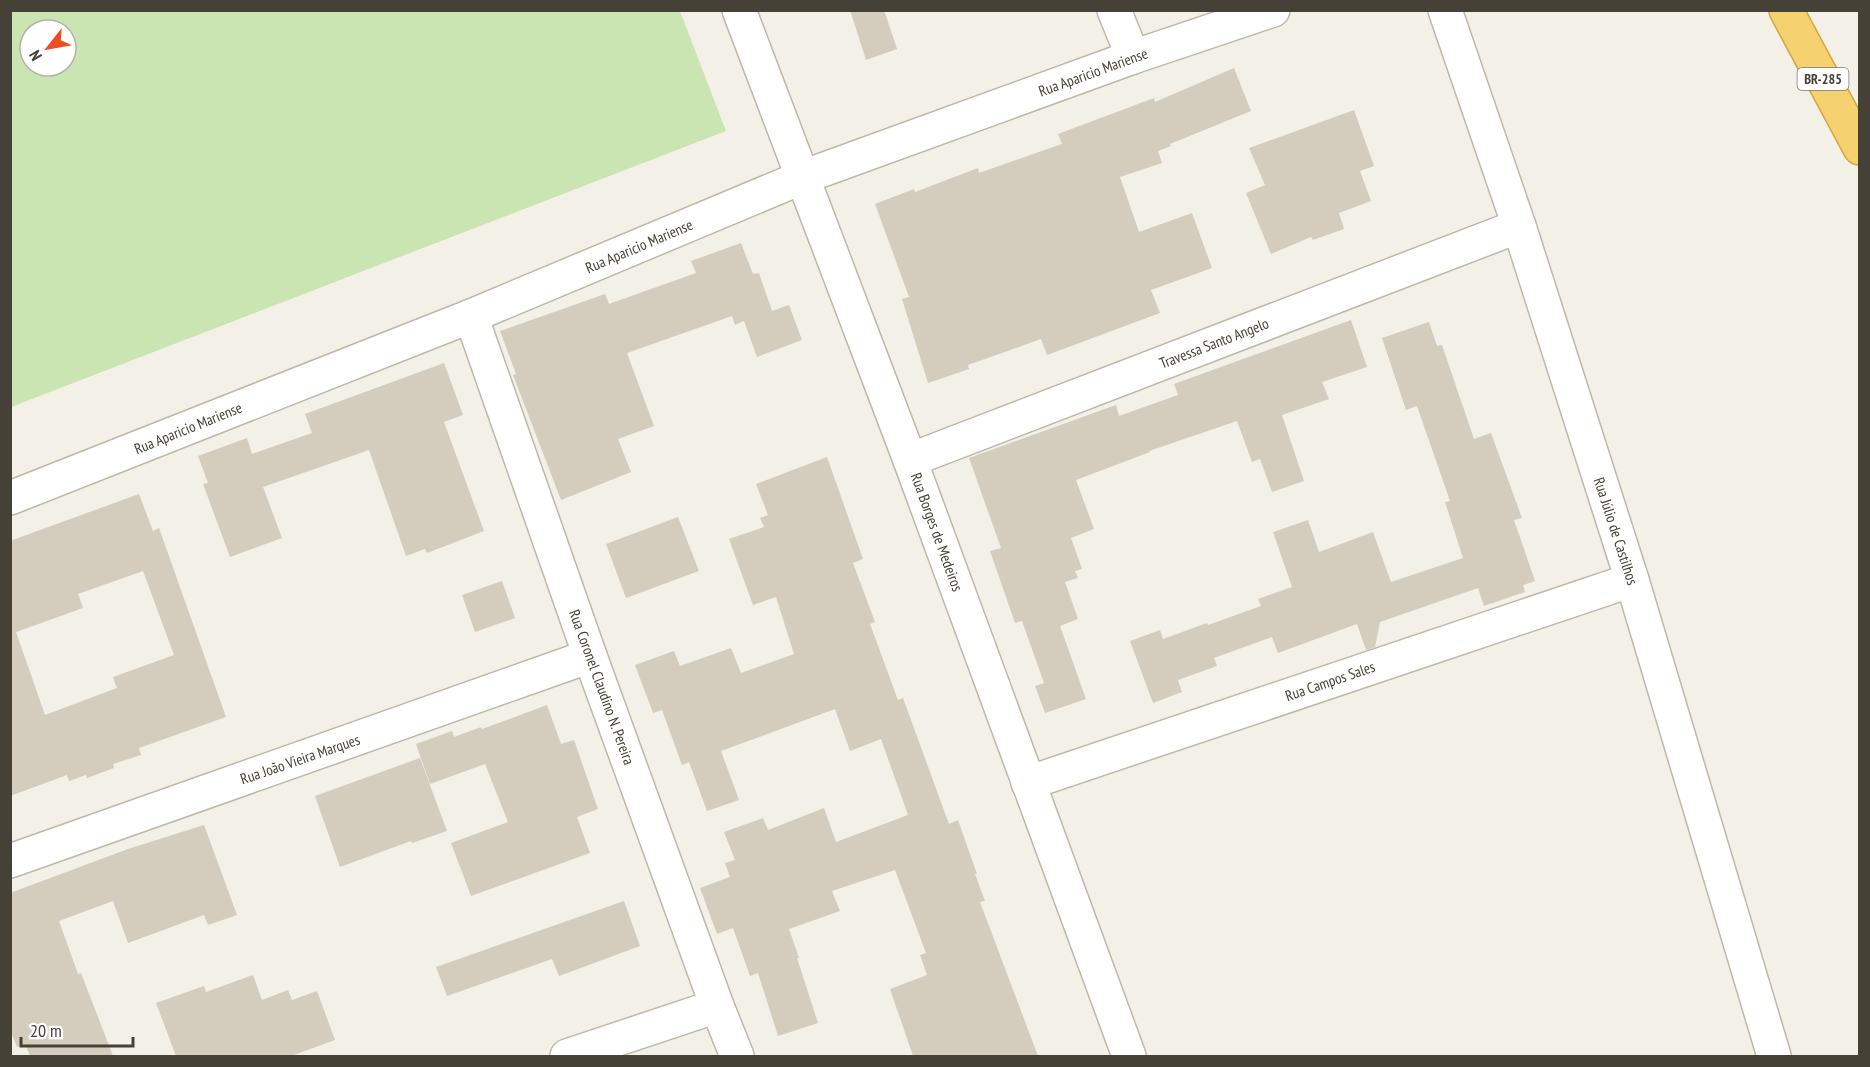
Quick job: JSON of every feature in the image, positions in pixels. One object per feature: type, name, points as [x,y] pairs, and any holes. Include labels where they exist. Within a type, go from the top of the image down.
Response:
[{"type":"highway","name":"BR-285","points":[[1786,10],[1860,148]]},
{"type":"street","name":"Rua Borges de Medeiros","points":[[739,10],[910,460],[1129,1056]]},
{"type":"street","points":[[1114,10],[1133,57]]},
{"type":"street","name":"Rua Aparicio Mariense","points":[[10,498],[471,316],[803,177],[1133,57],[1273,10]]},
{"type":"street","name":"Rua Júlio de Castilhos","points":[[1446,10],[1519,226],[1632,580],[1774,1056]]},
{"type":"street","name":"Travessa Santo Angelo","points":[[910,460],[1519,226]]},
{"type":"street","name":"Rua Coronel Claudino N. Pereira","points":[[471,316],[590,656],[737,1056]]},
{"type":"street","name":"Rua Campos Sales","points":[[1028,783],[1632,580]]},
{"type":"street","name":"Rua João Vieira Marques","points":[[10,861],[590,656]]},
{"type":"street","points":[[567,1056],[717,1006]]},
{"type":"green space","points":[[11,10],[680,11],[726,131],[11,407]]},
{"type":"building","points":[[850,10],[884,10],[897,49],[866,60]]},
{"type":"building","points":[[1234,68],[1251,111],[1170,144],[1171,146],[1158,151],[1162,163],[1120,177],[1139,232],[1192,213],[1212,268],[1151,290],[1160,313],[1047,355],[1041,339],[968,365],[969,369],[928,383],[902,299],[909,297],[875,204],[914,189],[915,192],[978,168],[979,173],[1062,144],[1058,134],[1154,98],[1155,102]]},
{"type":"building","points":[[1354,110],[1374,166],[1360,171],[1371,201],[1339,213],[1344,229],[1313,240],[1311,237],[1271,254],[1246,193],[1265,185],[1249,148]]},
{"type":"building","points":[[741,243],[753,274],[759,273],[772,311],[789,305],[802,340],[757,357],[744,321],[735,325],[732,316],[627,353],[654,426],[618,439],[631,472],[561,500],[513,375],[516,374],[500,331],[605,294],[609,304],[696,273],[691,261]]},
{"type":"building","points":[[1351,320],[1367,367],[1322,382],[1329,399],[1282,415],[1304,481],[1272,492],[1260,459],[1252,462],[1237,421],[1149,451],[1076,480],[1094,529],[1071,538],[1082,569],[1075,571],[1078,578],[1065,582],[1078,619],[1060,626],[1086,699],[1045,713],[1035,686],[1044,683],[1022,621],[1015,623],[990,551],[1001,548],[969,458],[1116,405],[1119,416],[1178,395],[1174,384]]},
{"type":"building","points":[[1429,322],[1437,346],[1442,345],[1474,439],[1491,433],[1522,518],[1514,520],[1535,581],[1523,585],[1525,592],[1484,606],[1478,588],[1380,622],[1375,647],[1366,650],[1357,624],[1278,653],[1272,637],[1214,658],[1217,666],[1178,680],[1182,692],[1153,703],[1130,641],[1160,630],[1163,639],[1207,623],[1208,625],[1261,606],[1258,599],[1292,587],[1273,532],[1308,520],[1319,552],[1373,532],[1391,582],[1463,558],[1445,502],[1450,501],[1417,406],[1406,410],[1382,338]]},
{"type":"building","points":[[444,363],[463,415],[444,422],[484,531],[427,553],[425,549],[406,556],[369,450],[263,487],[282,538],[230,557],[203,484],[208,483],[198,456],[247,438],[252,454],[312,433],[305,414]]},
{"type":"building","points":[[827,457],[863,559],[853,563],[875,622],[870,624],[898,700],[903,698],[949,824],[958,820],[985,901],[980,902],[1038,1056],[913,1056],[890,989],[927,975],[920,955],[926,953],[895,870],[832,891],[840,911],[789,929],[818,1023],[778,1036],[758,973],[750,976],[733,928],[717,934],[700,888],[730,877],[725,863],[735,860],[724,832],[763,818],[768,830],[824,808],[836,842],[908,815],[881,739],[850,751],[835,709],[721,751],[739,800],[707,811],[689,762],[682,765],[662,710],[653,713],[635,665],[674,651],[680,666],[731,648],[741,673],[794,654],[776,597],[753,605],[729,539],[764,527],[760,518],[768,515],[756,484]]},
{"type":"building","points":[[139,494],[153,531],[159,528],[226,717],[139,748],[141,755],[113,764],[114,768],[87,778],[86,775],[69,781],[67,775],[10,796],[10,541]],"holes":[[[143,571],[174,655],[113,677],[117,688],[45,715],[16,632],[83,608],[78,594]]]},
{"type":"building","points":[[678,517],[699,571],[626,598],[606,544]]},
{"type":"building","points":[[502,581],[515,618],[475,632],[462,595]]},
{"type":"building","points":[[547,705],[561,744],[574,740],[598,809],[577,817],[590,853],[471,896],[451,843],[508,822],[485,764],[430,784],[416,744],[452,731],[454,737],[481,727],[482,729]]},
{"type":"building","points":[[420,758],[447,831],[412,843],[411,841],[340,867],[315,796]]},
{"type":"building","points":[[204,825],[237,915],[208,925],[204,915],[128,943],[113,901],[59,921],[78,974],[81,973],[113,1056],[30,1056],[25,1044],[17,1047],[10,1030],[10,893],[128,849]]},
{"type":"building","points":[[624,901],[640,946],[559,976],[552,959],[447,996],[436,967]]},
{"type":"building","points":[[253,975],[262,1000],[288,990],[292,1000],[317,991],[335,1040],[291,1056],[176,1056],[156,1003],[204,986],[206,992]]}]
